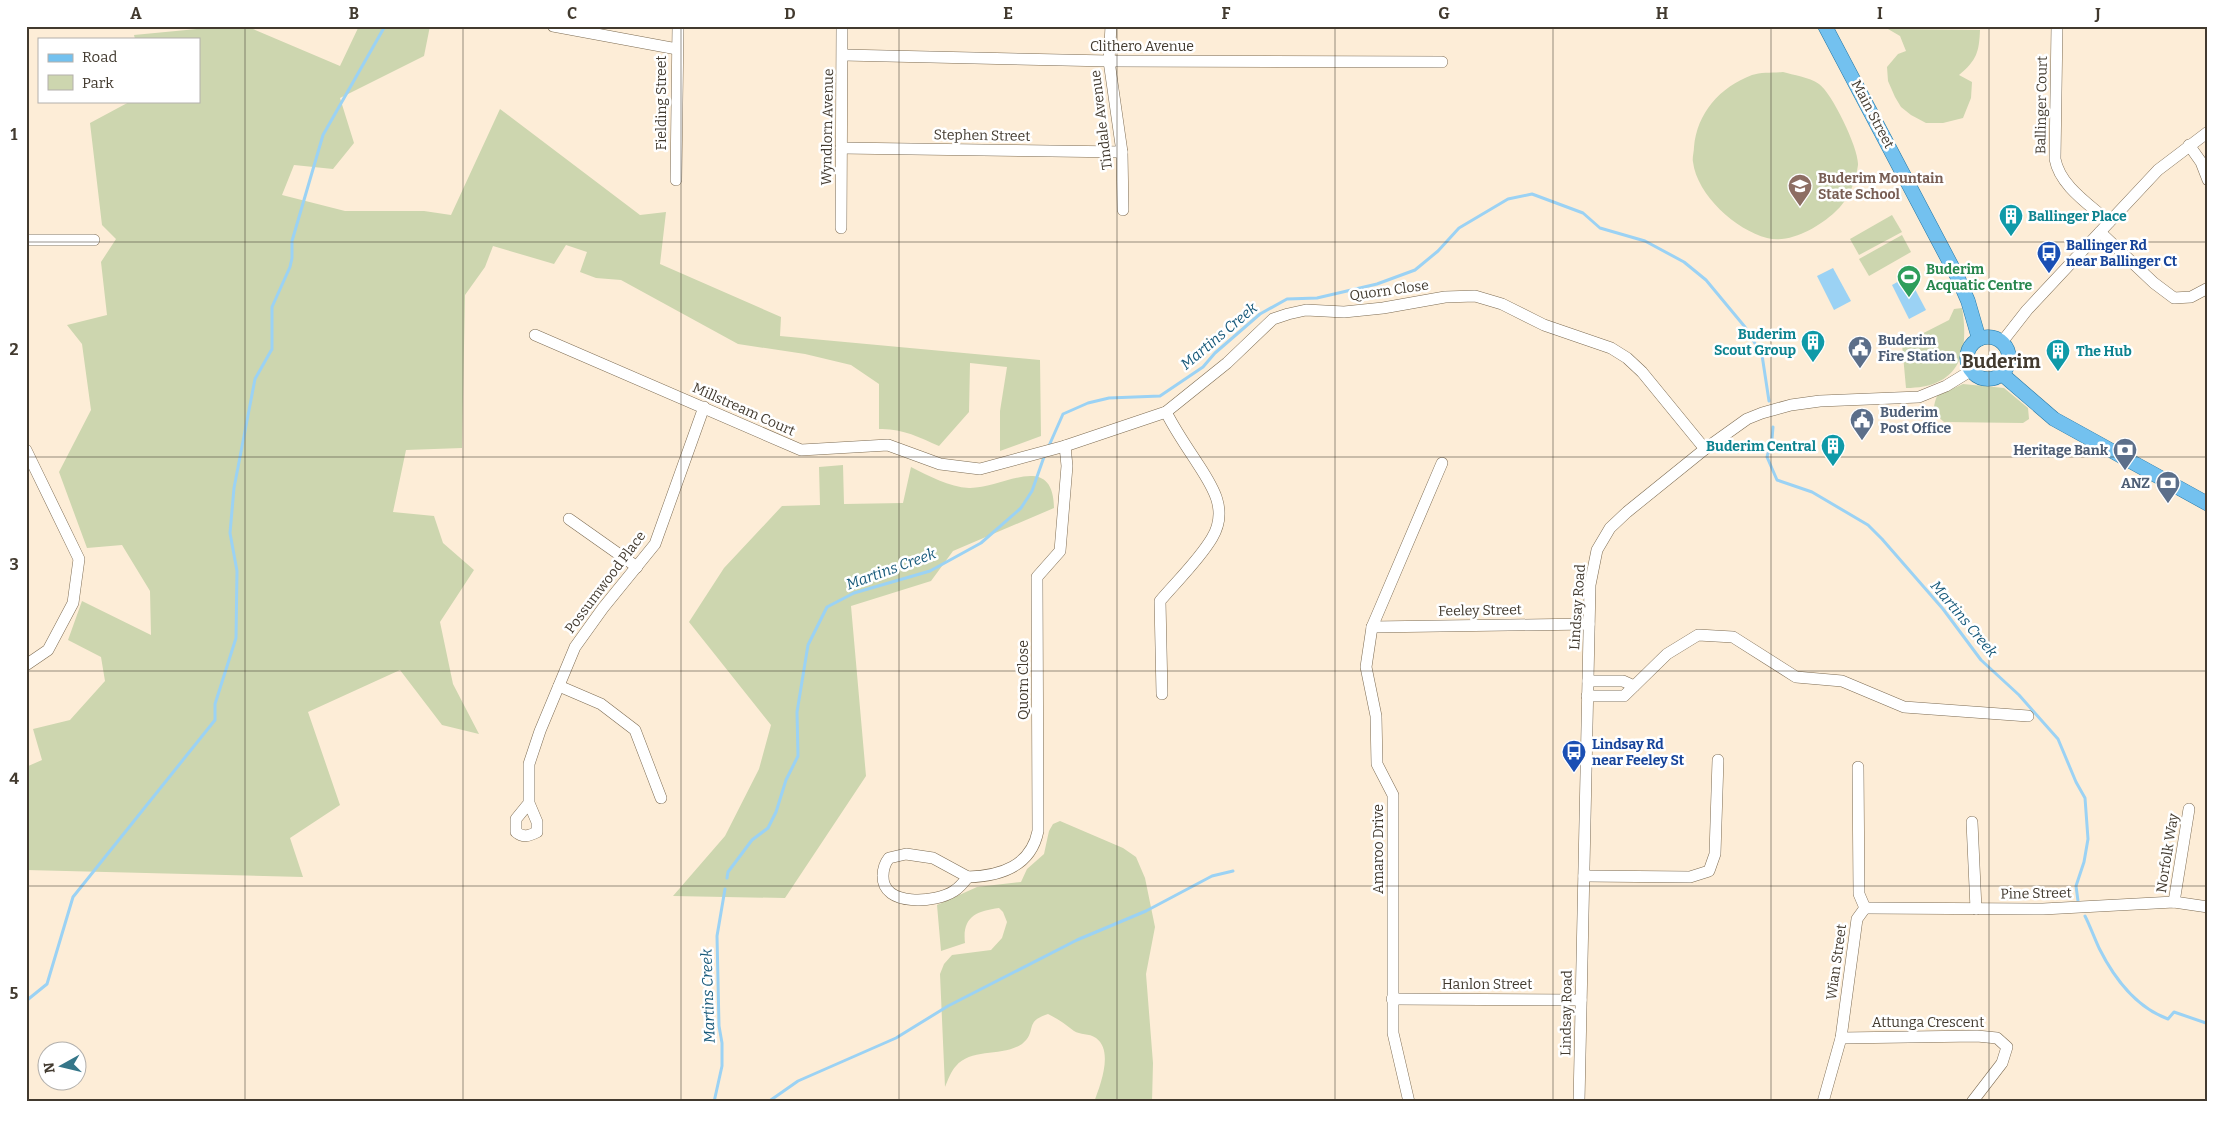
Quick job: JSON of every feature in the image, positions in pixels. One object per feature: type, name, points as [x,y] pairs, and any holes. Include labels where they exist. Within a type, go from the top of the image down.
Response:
[{"type":"main road","name":"Main Street","points":[[1826,26],[1958,278],[1966,295],[1979,339]]},
{"type":"main road","points":[[1992,337],[2002,342],[2008,352],[2009,360],[2002,374],[1995,378],[1984,378],[1972,370],[1968,363],[1969,351],[1979,339],[1992,337]]},
{"type":"main road","points":[[2002,374],[2054,419],[2208,504]]},
{"type":"street","points":[[553,26],[677,49]]},
{"type":"street","name":"Fielding Street","points":[[676,180],[678,26]]},
{"type":"street","name":"Wyndlorn Avenue","points":[[841,228],[842,26]]},
{"type":"street","name":"Tindale Avenue","points":[[1111,26],[1110,61],[1122,152],[1123,210]]},
{"type":"street","name":"Ballinger Court","points":[[2057,26],[2054,159],[2057,172],[2067,184],[2109,222]]},
{"type":"street","name":"Clithero Avenue","points":[[843,55],[1110,61],[1442,62]]},
{"type":"street","points":[[2002,342],[2027,310],[2158,170],[2208,132]]},
{"type":"street","points":[[2189,145],[2201,162],[2208,180]]},
{"type":"street","name":"Stephen Street","points":[[841,148],[1122,152]]},
{"type":"street","points":[[2100,232],[2154,283],[2174,298],[2191,297],[2208,288]]},
{"type":"street","points":[[26,240],[94,240]]},
{"type":"street","name":"Quorn Close","points":[[980,470],[1060,448],[1166,412],[1226,363],[1273,319],[1306,310],[1344,312],[1383,308],[1445,297],[1475,296],[1502,304],[1544,325],[1611,348],[1627,358],[1642,372],[1704,449]]},
{"type":"street","name":"Millstream Court","points":[[535,335],[801,450],[888,445],[940,464],[980,470]]},
{"type":"street","name":"Lindsay Road","points":[[1579,1102],[1589,624],[1592,568],[1602,539],[1627,512],[1704,449],[1734,428],[1762,412],[1820,401],[1918,397],[1946,386],[1972,370]]},
{"type":"street","name":"Possumwood Place","points":[[529,804],[529,764],[575,647],[603,608],[656,544],[704,407]]},
{"type":"street","points":[[1162,694],[1160,601],[1211,539],[1218,524],[1220,512],[1213,487],[1166,412]]},
{"type":"street","name":"Quorn Close","points":[[968,877],[1002,872],[1023,860],[1036,845],[1038,830],[1037,576],[1060,551],[1067,466],[1060,448]]},
{"type":"street","points":[[26,450],[79,559],[73,603],[48,650],[26,665]]},
{"type":"street","name":"Amaroo Drive","points":[[1409,1102],[1392,1033],[1392,795],[1377,764],[1376,716],[1366,667],[1372,627],[1442,463]]},
{"type":"street","points":[[569,519],[637,567]]},
{"type":"street","name":"Feeley Street","points":[[1372,627],[1589,624]]},
{"type":"street","points":[[1588,696],[1624,696],[1668,654],[1698,635],[1733,638],[1796,677],[1842,681],[1904,707],[2028,716]]},
{"type":"street","points":[[1588,681],[1623,681],[1634,686]]},
{"type":"street","points":[[560,686],[601,704],[635,730],[661,798]]},
{"type":"street","points":[[1584,876],[1690,877],[1709,871],[1715,854],[1718,760]]},
{"type":"street","points":[[1858,767],[1858,894],[1865,908]]},
{"type":"street","name":"Norfolk Way","points":[[2174,902],[2189,808]]},
{"type":"street","points":[[1972,822],[1976,909]]},
{"type":"street","points":[[906,854],[933,858],[968,877],[955,891],[944,896],[912,899],[898,898],[888,892],[882,874],[885,862],[889,858],[895,855],[906,854]]},
{"type":"street","name":"Pine Street","points":[[1865,908],[2043,909],[2174,902],[2208,907]]},
{"type":"street","name":"Wian Street","points":[[1823,1102],[1840,1038],[1857,919],[1865,908]]},
{"type":"street","name":"Hanlon Street","points":[[1392,999],[1581,1000]]},
{"type":"street","name":"Attunga Crescent","points":[[1840,1038],[1977,1036],[1997,1038],[2007,1048],[2002,1062],[1972,1102]]},
{"type":"green space","points":[[246,26],[340,66],[359,26],[430,26],[424,56],[340,98],[354,143],[333,169],[294,165],[282,195],[345,211],[424,211],[451,215],[500,109],[640,215],[666,212],[660,264],[781,317],[780,336],[1040,360],[1041,436],[1000,451],[1000,411],[1007,367],[970,363],[969,412],[939,446],[917,436],[879,429],[879,384],[851,365],[805,354],[738,344],[621,280],[596,278],[580,272],[587,252],[566,245],[554,264],[493,246],[485,267],[465,295],[462,448],[406,450],[393,512],[434,516],[443,543],[474,570],[440,622],[453,684],[479,734],[442,725],[400,670],[308,712],[340,805],[290,838],[303,877],[26,870],[26,767],[42,760],[33,729],[70,720],[105,681],[101,657],[68,640],[82,601],[151,635],[150,591],[122,545],[87,548],[59,472],[91,410],[82,344],[67,325],[107,315],[101,262],[116,239],[102,225],[90,123],[129,102],[200,102],[200,38],[135,38],[134,35]]},
{"type":"green space","points":[[1888,29],[1980,30],[1976,55],[1970,65],[1959,75],[1972,82],[1971,98],[1963,118],[1943,123],[1926,123],[1901,107],[1888,81],[1887,67],[1898,54],[1906,51],[1900,36]]},
{"type":"green space","points":[[1783,72],[1811,80],[1824,89],[1831,98],[1850,135],[1858,165],[1851,190],[1835,212],[1804,233],[1785,239],[1776,239],[1755,234],[1731,219],[1720,209],[1702,187],[1696,174],[1693,159],[1696,135],[1700,123],[1705,112],[1720,94],[1740,80],[1752,75]]},
{"type":"green space","points":[[1892,215],[1902,232],[1859,255],[1850,239]]},
{"type":"green space","points":[[1902,235],[1911,252],[1869,276],[1859,259]]},
{"type":"green space","points":[[1962,308],[1964,340],[1962,354],[1956,366],[1949,375],[1938,382],[1906,388],[1902,344],[1949,320],[1954,309]]},
{"type":"green space","points":[[1963,384],[2004,388],[2028,408],[2029,419],[2023,423],[1944,422],[1935,410],[1934,404],[1937,396]]},
{"type":"green space","points":[[843,465],[844,504],[903,503],[911,467],[947,483],[969,488],[982,487],[1010,479],[1035,476],[1045,481],[1051,491],[1054,508],[953,551],[931,581],[851,606],[866,776],[785,898],[673,896],[725,836],[759,769],[771,725],[689,622],[724,568],[782,506],[820,505],[819,467]]},
{"type":"green space","points":[[1060,821],[1123,848],[1136,857],[1145,878],[1155,927],[1146,974],[1153,1063],[1152,1102],[1094,1102],[1104,1069],[1104,1051],[1101,1044],[1093,1036],[1076,1032],[1048,1014],[1036,1020],[1027,1039],[1022,1044],[1014,1048],[962,1060],[953,1070],[945,1087],[940,974],[944,964],[952,955],[991,950],[1002,938],[1007,922],[999,908],[977,914],[968,921],[965,943],[941,951],[937,905],[977,887],[1021,882],[1027,869],[1044,854],[1049,831],[1053,824]]},
{"type":"water","points":[[1833,268],[1851,301],[1834,310],[1817,276]]},
{"type":"water","name":"Buderim Acquatic Centre","points":[[1908,276],[1926,310],[1909,319],[1892,285]]},
{"type":"waterway","points":[[26,1001],[47,984],[73,897],[215,720],[215,704],[236,638],[237,571],[230,533],[234,488],[255,379],[272,349],[272,307],[290,267],[292,241],[323,135],[385,26]]},
{"type":"waterway","name":"Martins Creek","points":[[1048,448],[1063,414],[1088,403],[1109,398],[1160,396],[1203,367],[1215,353],[1260,314],[1287,299],[1317,298],[1377,284],[1415,270],[1438,251],[1459,228],[1508,199],[1532,194],[1583,213],[1600,228],[1645,241],[1684,262],[1706,280],[1745,327],[1762,355],[1769,401]]},
{"type":"waterway","name":"Martins Creek","points":[[1773,427],[1767,457],[1777,480],[1812,492],[1868,525],[1943,609],[1981,660],[2019,695],[2058,739],[2076,782],[2085,798],[2088,839],[2084,862],[2076,886],[2078,901]]},
{"type":"waterway","name":"Martins Creek","points":[[727,878],[728,872],[752,840],[768,828],[776,812],[786,780],[798,756],[797,712],[808,645],[827,607],[854,593],[930,571],[981,543],[1021,508],[1032,491],[1045,454]]},
{"type":"waterway","points":[[768,1102],[798,1081],[896,1038],[948,1006],[1077,940],[1146,911],[1212,876],[1233,871]]},
{"type":"waterway","name":"Martins Creek","points":[[714,1102],[722,1066],[717,936],[725,889]]},
{"type":"waterway","name":"Martins Creek","points":[[2085,916],[2111,970],[2136,999],[2156,1014],[2168,1019],[2174,1012],[2206,1023],[2208,1027]]},
{"type":"place","name":"Buderim Mountain State School","points":[[1800,207]]},
{"type":"place","name":"Ballinger Place","points":[[2011,237]]},
{"type":"place","name":"Ballinger Rd near Ballinger Ct","points":[[2049,274]]},
{"type":"place","name":"Buderim Acquatic Centre","points":[[1909,298]]},
{"type":"place","name":"Buderim Scout Group","points":[[1813,363]]},
{"type":"place","name":"Buderim Fire Station","points":[[1860,369]]},
{"type":"place","name":"The Hub","points":[[2058,372]]},
{"type":"place","name":"Buderim Post Office","points":[[1862,441]]},
{"type":"place","name":"Buderim Central","points":[[1833,467]]},
{"type":"place","name":"Heritage Bank","points":[[2125,471]]},
{"type":"place","name":"ANZ","points":[[2168,504]]},
{"type":"place","name":"Lindsay Rd near Feeley St","points":[[1574,773]]},
{"type":"district","name":"Buderim","points":[[2001,361]]}]
